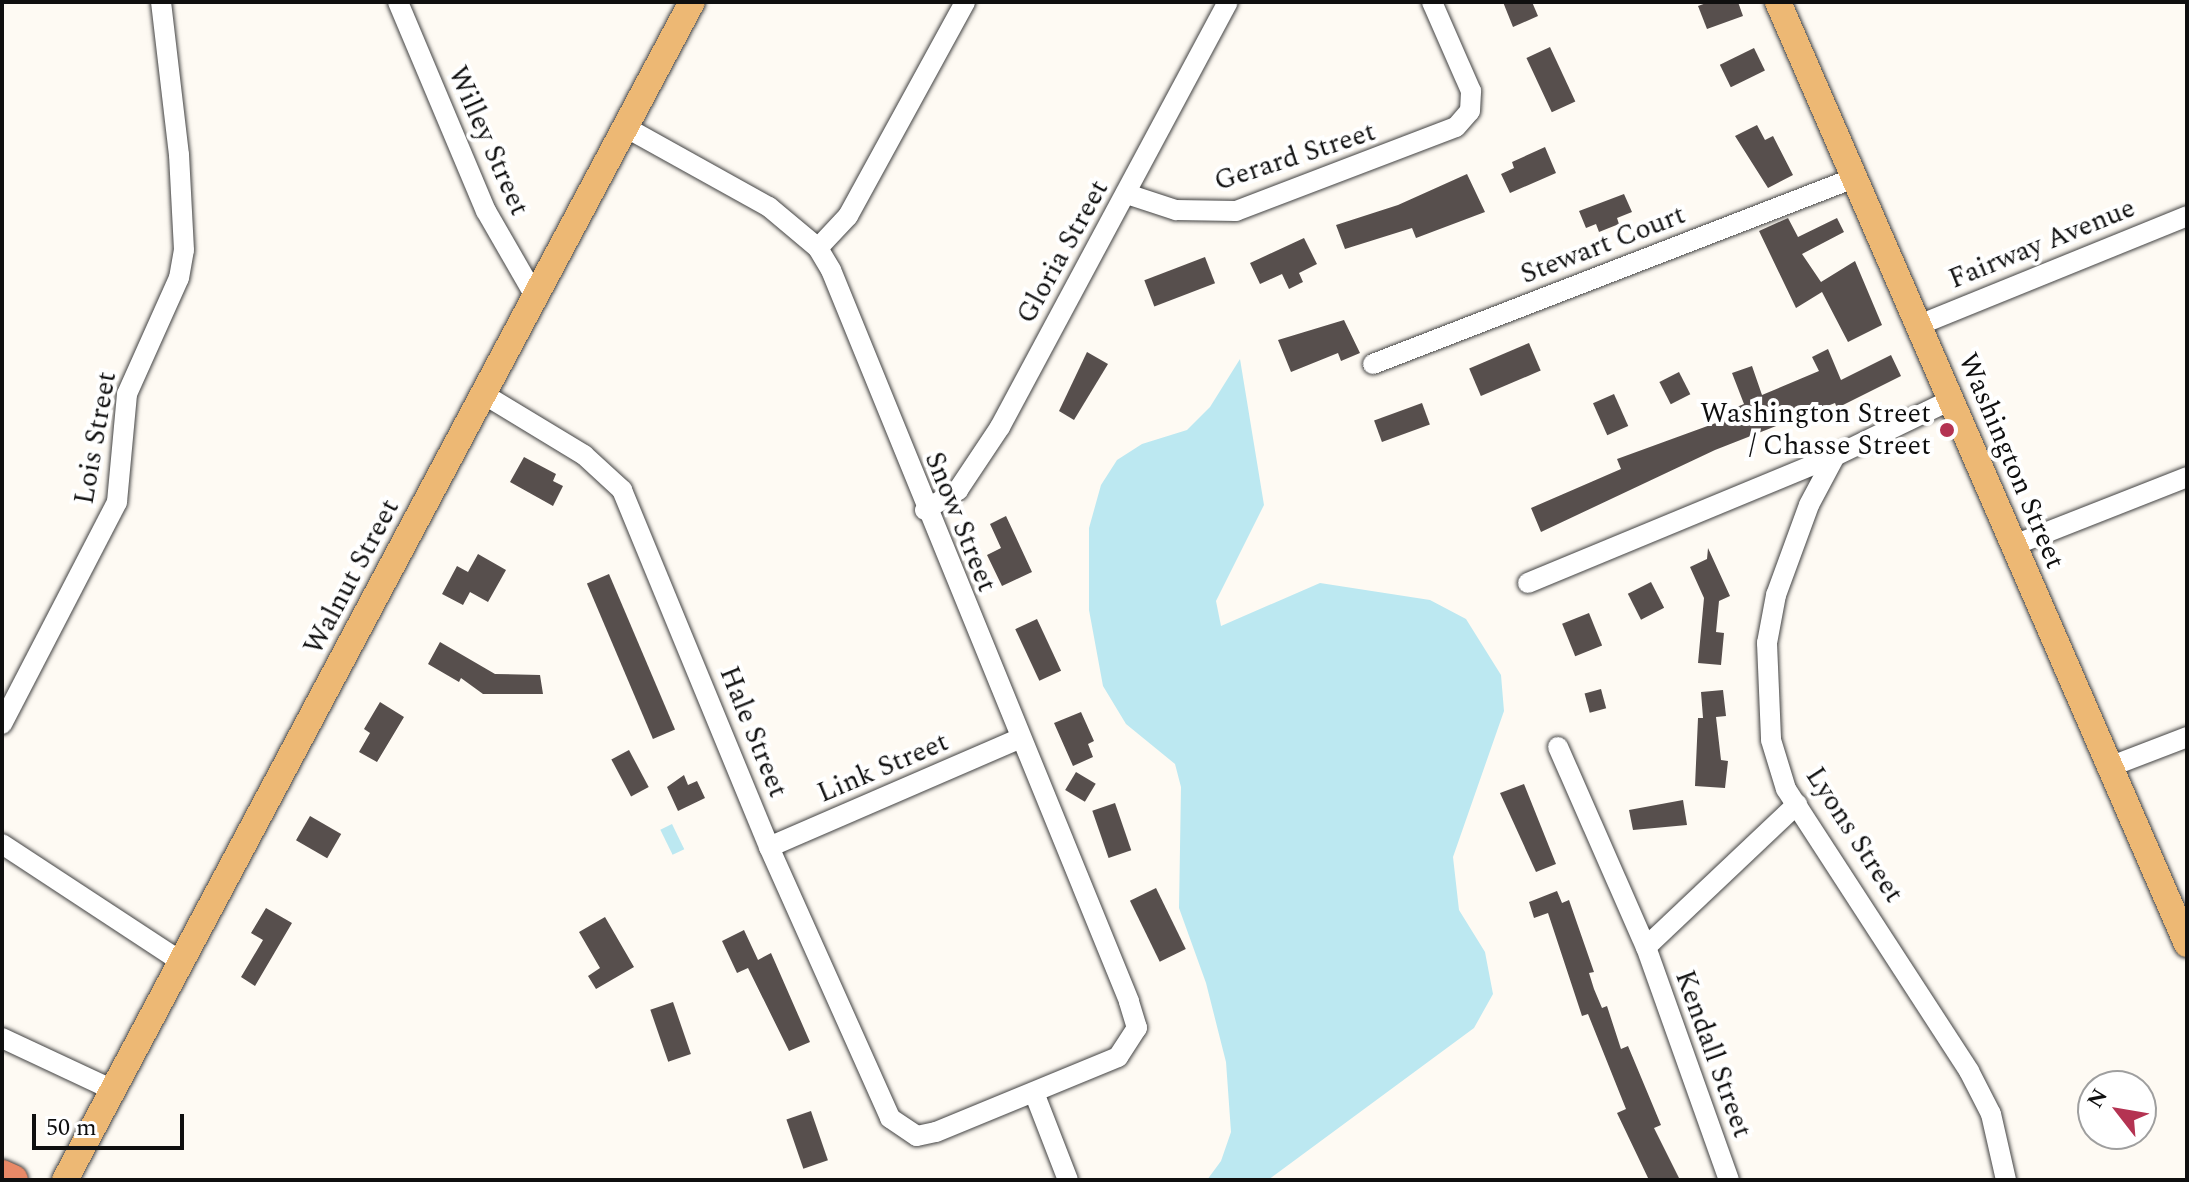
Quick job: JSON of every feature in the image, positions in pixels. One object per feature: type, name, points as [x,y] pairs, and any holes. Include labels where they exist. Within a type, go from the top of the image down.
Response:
[{"type":"highway","points":[[2,1175],[13,1180]]},
{"type":"main road","name":"Walnut Street","points":[[65,1180],[692,2]]},
{"type":"main road","name":"Washington Street","points":[[1778,2],[2187,944]]},
{"type":"street","name":"Lois Street","points":[[2,724],[117,502],[127,394],[179,278],[184,250],[179,155],[161,2]]},
{"type":"street","name":"Willey Street","points":[[398,2],[486,211],[536,298]]},
{"type":"street","points":[[818,248],[848,216],[965,2]]},
{"type":"street","name":"Gloria Street","points":[[925,510],[958,490],[976,467],[1127,194],[1228,2]]},
{"type":"street","name":"Gerard Street","points":[[1127,194],[1176,210],[1236,211],[1444,133],[1470,111],[1471,91],[1432,2]]},
{"type":"street","name":"Snow Street","points":[[625,127],[769,207],[818,248],[1137,1028],[1118,1057],[1035,1095]]},
{"type":"street","name":"Stewart Court","points":[[1373,364],[1854,178]]},
{"type":"street","name":"Fairway Avenue","points":[[1919,325],[2187,216]]},
{"type":"street","name":"Hale Street","points":[[485,395],[584,455],[622,490],[769,847],[880,1103],[903,1130],[917,1136],[1035,1095]]},
{"type":"street","points":[[1528,583],[1835,456],[1951,400]]},
{"type":"street","name":"Lyons Street","points":[[1835,456],[1793,545],[1767,643],[1771,740],[1786,789],[1969,1071],[1991,1114],[2006,1180]]},
{"type":"street","points":[[2012,546],[2187,477]]},
{"type":"street","points":[[2109,767],[2187,737]]},
{"type":"street","name":"Link Street","points":[[769,847],[1019,739]]},
{"type":"street","name":"Kendall Street","points":[[1558,747],[1646,947],[1729,1180]]},
{"type":"street","name":"Kendall Street","points":[[1646,947],[1797,804]]},
{"type":"street","points":[[2,844],[183,963]]},
{"type":"street","points":[[2,1038],[113,1090]]},
{"type":"street","points":[[1035,1095],[1068,1180]]},
{"type":"water","points":[[1240,359],[1264,505],[1216,601],[1221,626],[1320,583],[1430,600],[1466,619],[1501,675],[1504,711],[1453,857],[1459,910],[1485,952],[1493,994],[1474,1028],[1268,1180],[1207,1180],[1221,1161],[1231,1132],[1226,1062],[1206,983],[1179,908],[1181,787],[1175,764],[1126,724],[1103,686],[1089,610],[1089,528],[1101,485],[1117,460],[1142,444],[1187,430],[1210,407]]},
{"type":"water","points":[[672,824],[684,849],[673,855],[660,830]]},
{"type":"building","points":[[1503,2],[1532,2],[1538,16],[1513,27]]},
{"type":"building","points":[[1709,2],[1738,2],[1743,16],[1707,29],[1698,6]]},
{"type":"building","points":[[1550,47],[1575,101],[1552,112],[1526,58]]},
{"type":"building","points":[[1754,48],[1765,70],[1731,87],[1720,65]]},
{"type":"building","points":[[1757,125],[1765,140],[1773,136],[1793,175],[1768,188],[1735,136]]},
{"type":"building","points":[[1545,147],[1556,173],[1510,193],[1501,174],[1514,168],[1512,162]]},
{"type":"building","points":[[1467,174],[1485,212],[1416,238],[1412,228],[1345,249],[1336,225],[1398,205]]},
{"type":"building","points":[[1624,194],[1632,212],[1617,218],[1619,224],[1599,232],[1596,224],[1586,228],[1579,211]]},
{"type":"building","points":[[1788,218],[1798,237],[1837,218],[1844,232],[1802,254],[1821,282],[1855,261],[1882,325],[1848,342],[1822,292],[1796,308],[1759,231]]},
{"type":"building","points":[[1304,238],[1317,264],[1299,273],[1303,282],[1289,289],[1282,274],[1260,284],[1250,263]]},
{"type":"building","points":[[1205,257],[1215,283],[1154,306],[1144,280]]},
{"type":"building","points":[[1344,320],[1360,353],[1341,361],[1338,353],[1291,372],[1278,340]]},
{"type":"building","points":[[1529,343],[1541,371],[1481,396],[1469,368]]},
{"type":"building","points":[[1828,349],[1841,380],[1891,355],[1901,376],[1837,408],[1835,403],[1715,450],[1541,532],[1531,508],[1621,469],[1617,459],[1735,416],[1732,409],[1744,404],[1732,373],[1752,366],[1762,395],[1819,371],[1812,357]]},
{"type":"building","points":[[1087,352],[1108,364],[1074,420],[1059,411]]},
{"type":"building","points":[[1679,372],[1690,394],[1671,404],[1659,382]]},
{"type":"building","points":[[1614,394],[1628,426],[1607,435],[1593,403]]},
{"type":"building","points":[[1422,403],[1430,425],[1382,442],[1374,420]]},
{"type":"building","points":[[524,457],[556,474],[553,481],[563,486],[553,506],[510,482]]},
{"type":"building","points":[[1006,516],[1032,572],[1002,586],[987,555],[1001,548],[990,524]]},
{"type":"building","points":[[1708,548],[1730,596],[1719,601],[1716,632],[1724,633],[1721,665],[1698,663],[1704,598],[1690,567],[1707,559]]},
{"type":"building","points":[[478,554],[506,570],[488,602],[470,592],[463,605],[442,594],[457,566],[468,572]]},
{"type":"building","points":[[609,574],[675,730],[653,739],[587,583]]},
{"type":"building","points":[[1651,582],[1664,608],[1641,620],[1628,594]]},
{"type":"building","points":[[1589,613],[1602,645],[1575,656],[1562,624]]},
{"type":"building","points":[[1037,619],[1061,671],[1039,681],[1015,629]]},
{"type":"building","points":[[440,642],[495,674],[540,675],[543,694],[483,694],[461,678],[459,682],[428,664]]},
{"type":"building","points":[[1601,689],[1606,708],[1590,713],[1585,693]]},
{"type":"building","points":[[1723,690],[1726,716],[1716,717],[1721,760],[1728,761],[1725,788],[1695,786],[1698,718],[1703,718],[1701,692]]},
{"type":"building","points":[[380,702],[404,717],[377,762],[359,752],[370,733],[364,729]]},
{"type":"building","points":[[1081,712],[1094,741],[1088,744],[1093,757],[1073,766],[1054,723]]},
{"type":"building","points":[[629,750],[649,787],[631,796],[611,759]]},
{"type":"building","points":[[1076,772],[1096,784],[1085,802],[1065,790]]},
{"type":"building","points":[[684,775],[688,785],[697,781],[705,798],[678,811],[667,787]]},
{"type":"building","points":[[1524,784],[1556,864],[1536,872],[1500,793]]},
{"type":"building","points":[[1683,800],[1687,825],[1633,830],[1629,810]]},
{"type":"building","points":[[1115,803],[1131,850],[1109,858],[1092,811]]},
{"type":"building","points":[[310,816],[341,834],[327,858],[296,840]]},
{"type":"building","points":[[1156,888],[1186,949],[1160,962],[1130,901]]},
{"type":"building","points":[[1557,891],[1562,903],[1569,900],[1594,972],[1589,973],[1594,989],[1602,1008],[1607,1006],[1621,1049],[1628,1046],[1661,1125],[1654,1128],[1680,1180],[1649,1180],[1617,1113],[1626,1109],[1588,1014],[1582,1016],[1548,913],[1534,918],[1529,902]]},
{"type":"building","points":[[266,908],[292,923],[255,986],[241,977],[263,940],[251,933]]},
{"type":"building","points":[[605,917],[634,967],[596,989],[588,976],[600,968],[579,932]]},
{"type":"building","points":[[744,930],[758,960],[771,953],[810,1042],[789,1051],[748,968],[737,973],[722,941]]},
{"type":"building","points":[[673,1002],[691,1054],[668,1062],[650,1010]]},
{"type":"building","points":[[811,1111],[828,1160],[803,1169],[786,1119]]},
{"type":"place","name":"Washington Street / Chasse Street","points":[[1947,430]]}]
